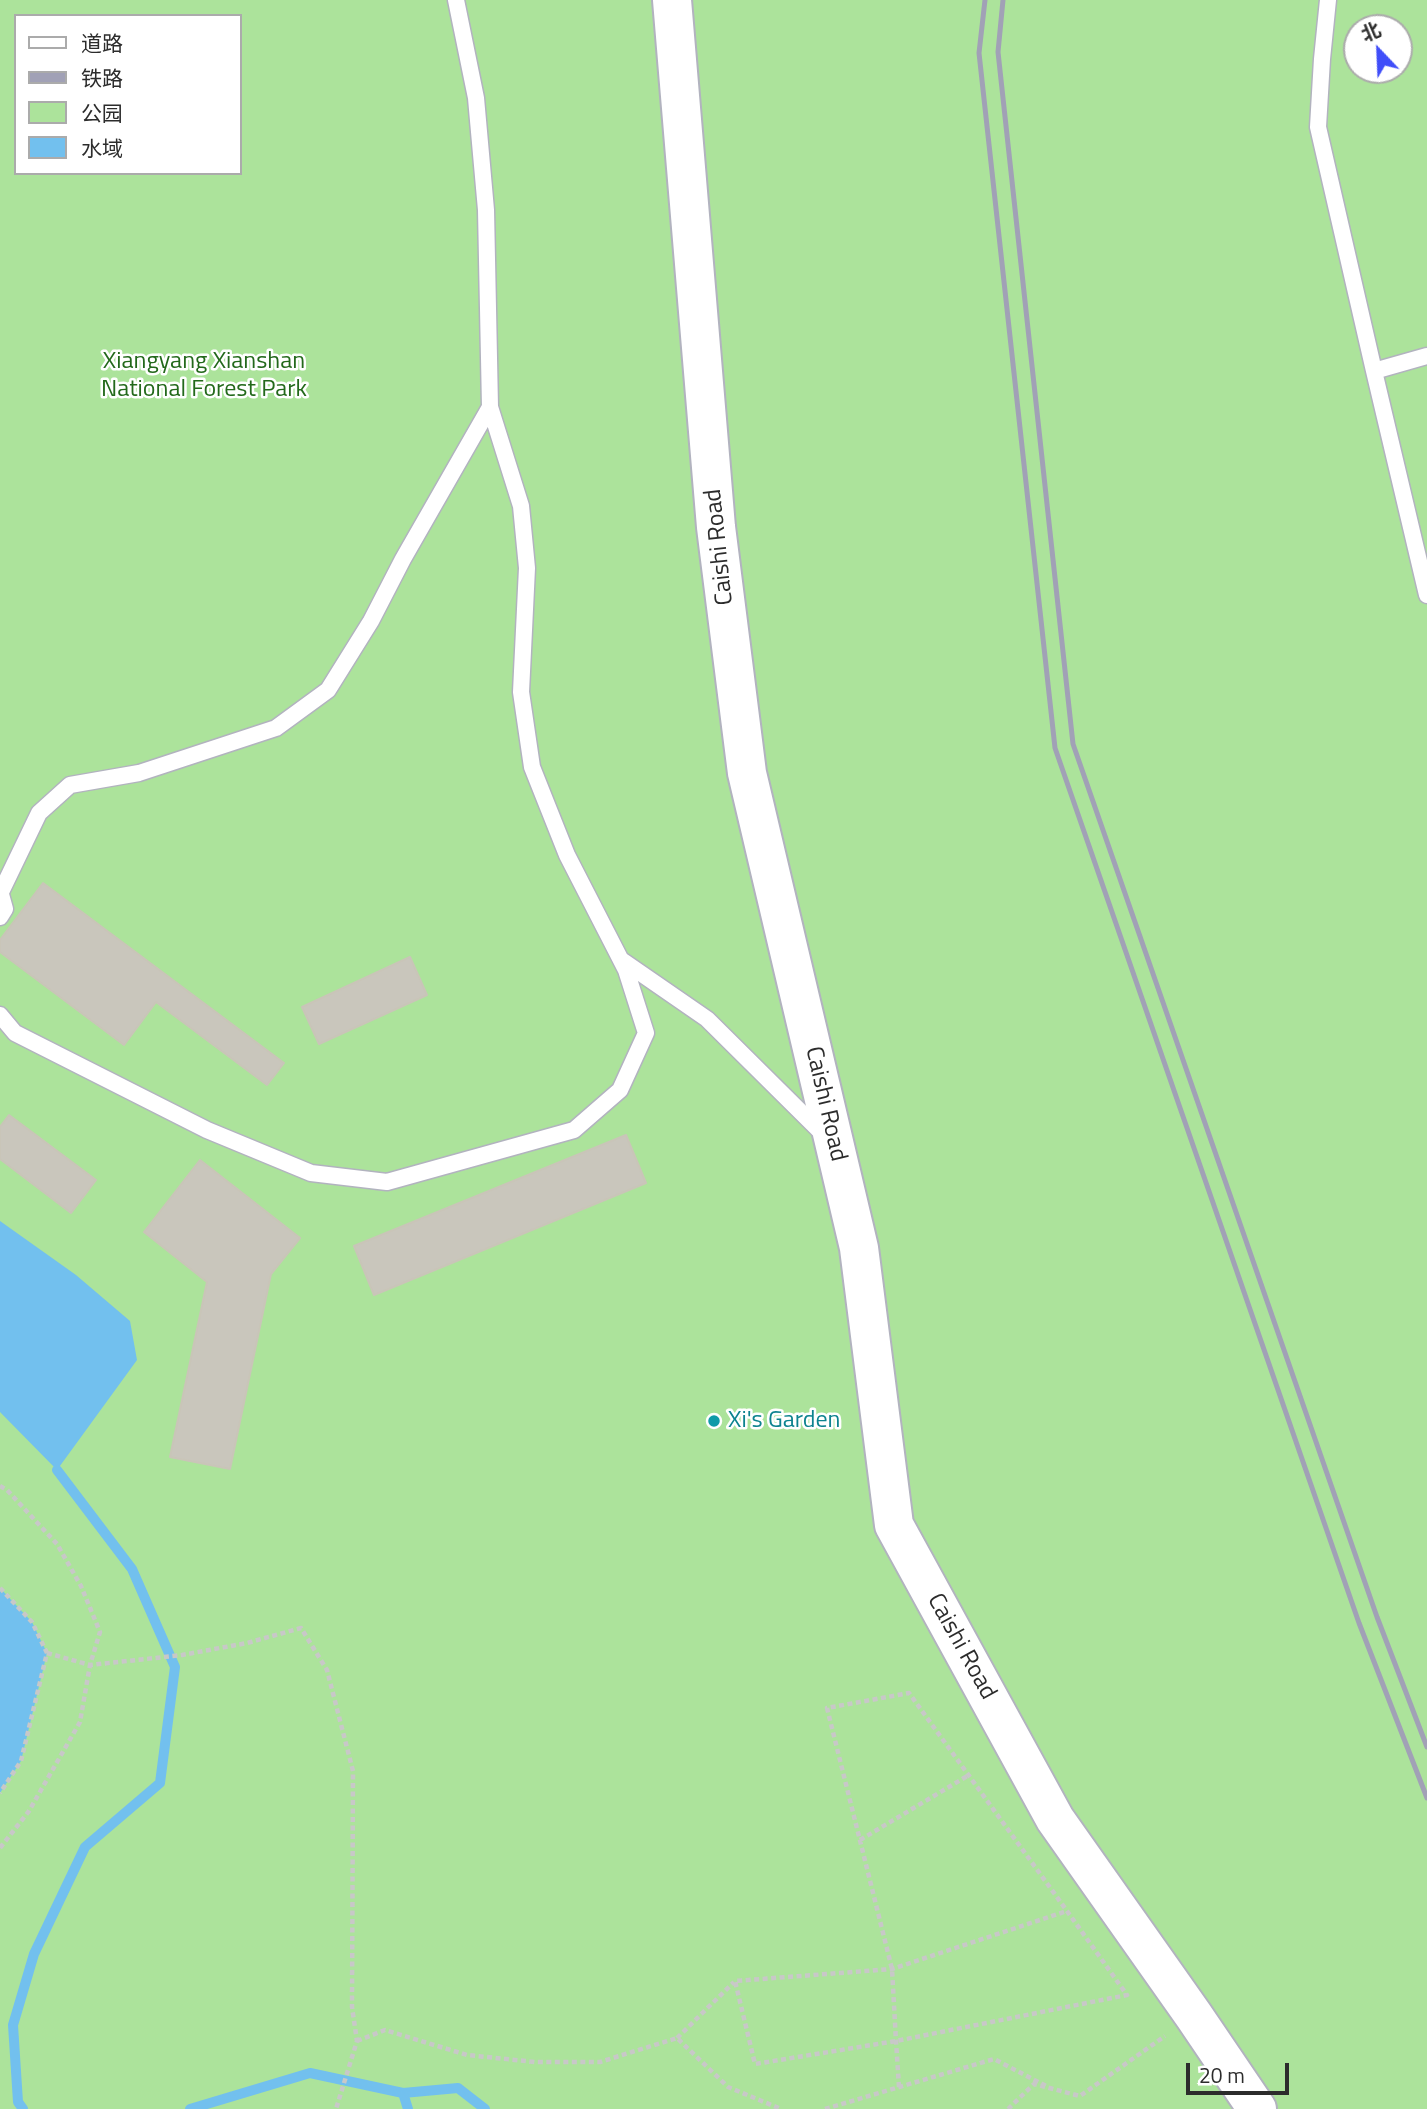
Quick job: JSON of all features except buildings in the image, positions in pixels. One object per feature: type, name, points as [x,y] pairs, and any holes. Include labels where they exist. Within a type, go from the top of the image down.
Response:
[{"type":"street","name":"Caishi Road","points":[[671,0],[716,527],[747,773],[859,1248],[894,1525],[1055,1819],[1257,2109]]},
{"type":"lane","points":[[0,1015],[15,1033],[207,1129],[311,1173],[387,1182],[574,1130],[620,1090],[646,1033],[626,970],[567,855],[532,767],[521,692],[527,568],[521,506],[490,407],[486,210],[476,98],[456,0]]},
{"type":"lane","points":[[1328,0],[1318,127],[1427,595]]},
{"type":"lane","points":[[1374,371],[1427,356]]},
{"type":"lane","points":[[0,917],[5,909],[1,892],[40,813],[70,785],[139,773],[276,728],[328,690],[371,621],[403,559],[490,407]]},
{"type":"lane","points":[[621,960],[707,1019],[835,1146]]},
{"type":"path","points":[[0,1486],[7,1490],[57,1544],[81,1586],[100,1632],[90,1665],[80,1722],[29,1811],[0,1847]]},
{"type":"path","points":[[0,1588],[32,1622],[47,1653],[21,1761],[0,1793]]},
{"type":"path","points":[[47,1653],[90,1665],[182,1655],[247,1643],[301,1628],[327,1670],[353,1771],[352,2007],[357,2041],[336,2109]]},
{"type":"path","points":[[735,1981],[755,2064],[896,2041],[1127,1995],[909,1693],[827,1708],[892,1969],[896,2041],[899,2087]]},
{"type":"path","points":[[860,1840],[969,1775]]},
{"type":"path","points":[[357,2041],[385,2030],[467,2055],[535,2062],[600,2062],[677,2038],[735,1981],[892,1969],[1067,1911]]},
{"type":"path","points":[[1008,2109],[1034,2084],[1080,2096],[1194,2016]]},
{"type":"path","points":[[677,2038],[728,2087],[781,2109]]},
{"type":"path","points":[[825,2109],[994,2059],[1046,2086]]},
{"type":"green space","name":"Xi's Garden","points":[[0,0],[1427,0],[1427,2109],[0,2109]]},
{"type":"water","points":[[0,1221],[76,1275],[130,1321],[137,1360],[57,1470],[0,1412]]},
{"type":"water","points":[[0,1588],[32,1622],[47,1653],[21,1761],[0,1793]]},
{"type":"waterway","points":[[23,2109],[18,2102],[13,2025],[34,1954],[85,1847],[160,1783],[175,1667],[132,1569],[57,1470]]},
{"type":"waterway","points":[[190,2109],[310,2073],[403,2093],[458,2088],[485,2109]]},
{"type":"waterway","points":[[403,2093],[408,2109]]},
{"type":"railway","points":[[985,0],[979,53],[1055,748],[1359,1623],[1427,1798]]},
{"type":"railway","points":[[1003,0],[998,52],[1073,744],[1377,1617],[1427,1747]]},
{"type":"place","name":"Xi's Garden","points":[[714,1421]]},
{"type":"park label","name":"Xiangyang Xianshan National Forest Park","points":[[204,376]]}]
